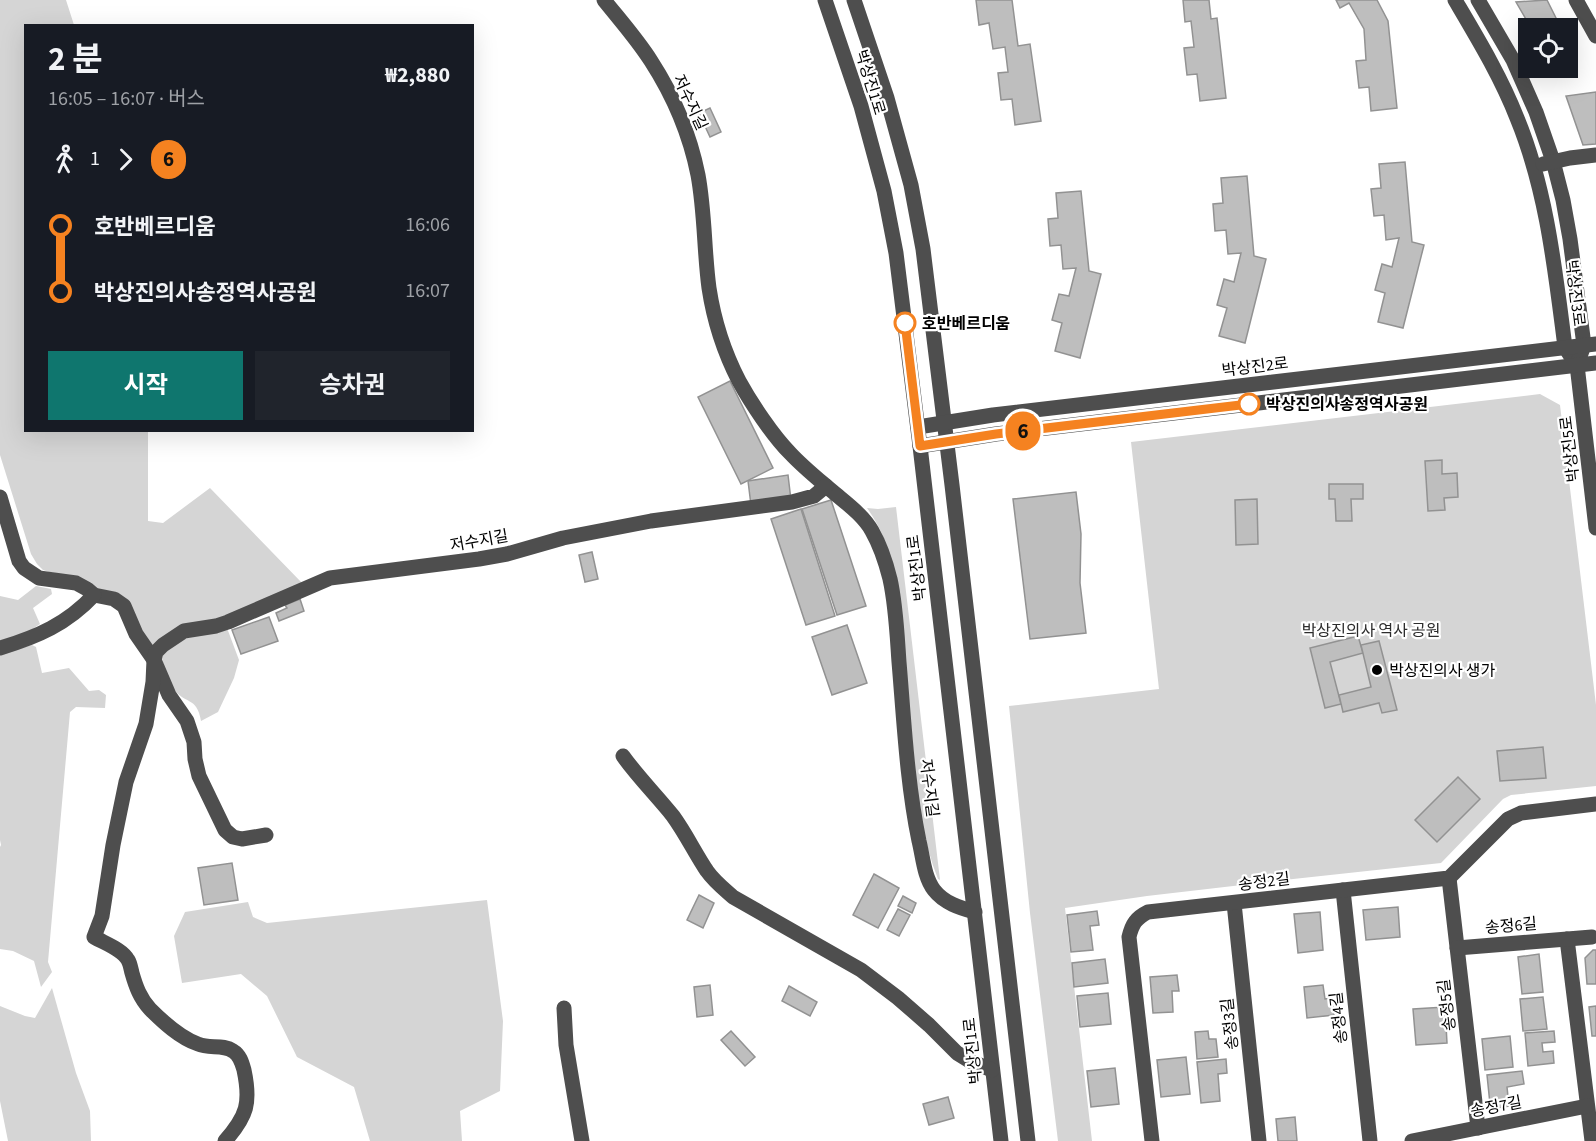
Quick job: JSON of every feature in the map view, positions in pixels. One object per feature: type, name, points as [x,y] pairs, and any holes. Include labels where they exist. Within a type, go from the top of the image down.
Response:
[{"type":"street","name":"저수지길","points":[[604,0],[652,62],[673,100],[689,138],[702,200],[709,289],[722,345],[740,382],[760,415],[787,450],[856,511],[872,530],[881,551],[890,579],[895,613],[909,771],[917,830],[927,874],[936,892],[943,899],[975,912]]},
{"type":"street","name":"박상진1로","points":[[825,0],[861,105],[884,191],[896,254],[1001,1141]]},
{"type":"street","name":"박상진1로","points":[[854,0],[887,98],[910,185],[923,249],[1029,1141]]},
{"type":"street","name":"박상진3로","points":[[1455,0],[1496,69],[1518,119],[1534,166],[1551,242],[1565,347],[1577,365],[1590,344],[1563,200],[1553,162],[1536,112],[1513,60],[1478,0]]},
{"type":"street","points":[[1576,0],[1596,36]]},
{"type":"street","points":[[1534,166],[1596,155]]},
{"type":"street","name":"박상진2로","points":[[918,427],[993,415],[1590,344]]},
{"type":"street","points":[[920,446],[996,434],[1596,363]]},
{"type":"street","name":"박상진5로","points":[[1577,365],[1596,528]]},
{"type":"street","name":"저수지길","points":[[154,660],[156,652],[163,645],[184,631],[228,622],[330,578],[479,559],[507,554],[563,538],[651,521],[792,502],[814,496],[826,486]]},
{"type":"street","points":[[0,497],[19,561],[24,568],[39,578],[76,583],[94,595],[114,599],[124,606],[136,634],[154,660],[169,695],[188,721],[199,776],[225,830],[233,837],[243,839],[266,835]]},
{"type":"street","points":[[0,648],[30,639],[49,630],[80,611],[94,595]]},
{"type":"street","points":[[154,660],[146,724],[126,782],[102,916],[94,937],[128,959],[139,994],[159,1018],[197,1044],[226,1047],[237,1053],[242,1062],[248,1100],[241,1121],[225,1141]]},
{"type":"street","points":[[623,756],[672,815],[707,872],[733,897],[861,970],[906,1004],[957,1053],[992,1070]]},
{"type":"street","points":[[1449,878],[1508,819],[1521,813],[1596,804]]},
{"type":"street","name":"송정2길","points":[[1152,1141],[1129,937],[1131,926],[1137,918],[1148,912],[1449,878]]},
{"type":"street","name":"송정5길","points":[[1449,878],[1478,1128]]},
{"type":"street","name":"송정4길","points":[[1343,890],[1370,1141]]},
{"type":"street","name":"송정3길","points":[[1234,903],[1259,1141]]},
{"type":"street","name":"송정6길","points":[[1457,948],[1592,937]]},
{"type":"street","points":[[1567,939],[1592,1141]]},
{"type":"street","points":[[564,1008],[566,1046],[582,1141]]},
{"type":"street","name":"송정7길","points":[[1412,1141],[1587,1106]]},
{"type":"green space","points":[[0,0],[66,0],[74,24],[24,24],[24,432],[148,432],[148,521],[163,523],[210,488],[303,584],[153,647],[97,590],[77,577],[49,572],[37,564],[31,554],[0,455]]},
{"type":"green space","name":"박상진의사 역사 공원","points":[[1540,394],[1560,405],[1596,705],[1596,786],[1511,795],[1503,799],[1441,863],[1147,896],[1065,908],[1092,1141],[1058,1141],[1030,913],[1009,706],[1159,689],[1131,442]]},
{"type":"green space","points":[[896,507],[940,880],[927,844],[920,808],[896,579],[885,542],[867,508]]},
{"type":"green space","points":[[36,586],[51,589],[52,594],[33,608],[40,624],[28,632],[0,642],[0,596],[18,600]]},
{"type":"green space","points":[[227,628],[239,660],[234,678],[218,712],[201,721],[194,704],[178,694],[172,686],[161,652],[177,639]]},
{"type":"green space","points":[[32,645],[36,647],[42,673],[69,668],[89,691],[99,690],[106,695],[105,708],[76,707],[70,712],[48,962],[52,972],[41,987],[34,961],[13,951],[0,949],[0,654]]},
{"type":"green space","points":[[487,900],[503,1021],[500,1091],[460,1111],[462,1141],[370,1141],[354,1087],[297,1057],[267,996],[241,974],[182,983],[174,936],[185,912],[248,902],[253,917],[267,923]]},
{"type":"green space","points":[[52,988],[76,1073],[90,1111],[91,1141],[8,1141],[0,1101],[0,1006],[35,1018]]},
{"type":"building","points":[[976,0],[1012,0],[1018,46],[1030,44],[1041,121],[1015,125],[1012,99],[1001,100],[998,73],[1008,72],[1005,47],[993,49],[989,23],[979,25]]},
{"type":"building","points":[[1183,0],[1209,0],[1211,19],[1217,18],[1226,98],[1200,101],[1197,74],[1187,75],[1184,48],[1194,47],[1191,21],[1185,22]]},
{"type":"building","points":[[1336,0],[1377,0],[1388,21],[1397,108],[1371,111],[1369,87],[1359,88],[1356,61],[1366,60],[1364,29],[1349,3],[1340,8]]},
{"type":"building","points":[[1547,0],[1556,18],[1525,18],[1516,2]]},
{"type":"building","points":[[1596,92],[1596,144],[1583,145],[1566,96]]},
{"type":"building","points":[[710,108],[721,132],[710,137],[699,113]]},
{"type":"building","points":[[1405,162],[1412,242],[1424,245],[1403,328],[1378,322],[1385,293],[1375,290],[1382,264],[1392,267],[1399,238],[1386,240],[1384,215],[1374,216],[1371,189],[1381,188],[1379,164]]},
{"type":"building","points":[[1247,176],[1254,256],[1266,259],[1245,343],[1219,336],[1227,308],[1217,305],[1224,279],[1234,282],[1241,253],[1228,254],[1226,230],[1215,231],[1213,204],[1223,203],[1221,178]]},
{"type":"building","points":[[1081,191],[1089,271],[1101,274],[1080,358],[1055,351],[1062,323],[1052,320],[1059,294],[1069,296],[1076,268],[1063,269],[1061,245],[1050,246],[1048,219],[1058,218],[1056,193]]},
{"type":"building","points":[[730,381],[773,468],[741,484],[698,397]]},
{"type":"building","points":[[1442,460],[1442,474],[1457,473],[1458,497],[1444,498],[1445,510],[1428,511],[1425,461]]},
{"type":"building","points":[[788,475],[791,500],[751,505],[748,481]]},
{"type":"building","points":[[1329,484],[1363,484],[1363,499],[1351,499],[1352,521],[1336,521],[1335,499],[1329,499]]},
{"type":"building","points":[[1076,492],[1081,534],[1080,583],[1086,633],[1030,639],[1013,499]]},
{"type":"building","points":[[1257,499],[1258,544],[1236,545],[1235,500]]},
{"type":"building","points":[[831,500],[866,606],[837,615],[802,509]]},
{"type":"building","points":[[801,509],[835,616],[806,625],[771,519]]},
{"type":"building","points":[[592,552],[598,579],[585,582],[579,555]]},
{"type":"building","points":[[300,599],[304,611],[279,621],[276,613],[287,608],[285,605]]},
{"type":"building","points":[[269,617],[278,641],[241,654],[232,630]]},
{"type":"building","points":[[847,625],[867,683],[832,695],[812,637]]},
{"type":"building","name":"박상진의사 생가","points":[[1358,636],[1363,653],[1330,662],[1341,704],[1325,708],[1310,648]]},
{"type":"building","name":"박상진의사 생가","points":[[1379,641],[1397,710],[1382,713],[1379,703],[1343,712],[1339,695],[1371,687],[1361,645]]},
{"type":"building","points":[[1543,747],[1546,778],[1500,781],[1497,751]]},
{"type":"building","points":[[1458,777],[1480,799],[1437,842],[1415,820]]},
{"type":"building","points":[[232,863],[238,900],[204,905],[198,868]]},
{"type":"building","points":[[874,874],[899,888],[878,928],[853,915]]},
{"type":"building","points":[[699,895],[714,903],[703,928],[687,920]]},
{"type":"building","points":[[903,896],[916,903],[912,913],[898,906]]},
{"type":"building","points":[[1398,907],[1400,937],[1366,940],[1363,910]]},
{"type":"building","points":[[898,909],[910,915],[899,936],[887,930]]},
{"type":"building","points":[[1097,911],[1099,925],[1090,926],[1093,950],[1071,952],[1067,915]]},
{"type":"building","points":[[1320,912],[1323,950],[1298,953],[1294,914]]},
{"type":"building","points":[[1596,950],[1596,984],[1587,984],[1585,958]]},
{"type":"building","points":[[1539,954],[1543,992],[1522,994],[1518,957]]},
{"type":"building","points":[[1105,959],[1108,983],[1074,987],[1072,963]]},
{"type":"building","points":[[1177,975],[1179,991],[1172,991],[1173,1012],[1153,1013],[1150,977]]},
{"type":"building","points":[[710,985],[713,1015],[697,1017],[694,987]]},
{"type":"building","points":[[1323,985],[1325,999],[1332,998],[1334,1015],[1307,1018],[1304,987]]},
{"type":"building","points":[[789,986],[817,1002],[810,1016],[782,1001]]},
{"type":"building","points":[[1108,993],[1111,1024],[1080,1027],[1077,996]]},
{"type":"building","points":[[1543,997],[1547,1029],[1523,1031],[1520,999]]},
{"type":"building","points":[[1596,1006],[1596,1036],[1592,1036],[1589,1007]]},
{"type":"building","points":[[1445,1007],[1447,1043],[1416,1045],[1413,1009]]},
{"type":"building","points":[[731,1031],[755,1057],[745,1066],[721,1040]]},
{"type":"building","points":[[1208,1031],[1209,1039],[1216,1039],[1218,1057],[1197,1059],[1195,1032]]},
{"type":"building","points":[[1554,1031],[1555,1042],[1542,1043],[1543,1052],[1553,1051],[1554,1063],[1528,1066],[1525,1033]]},
{"type":"building","points":[[1510,1036],[1513,1067],[1485,1070],[1482,1039]]},
{"type":"building","points":[[1186,1057],[1190,1094],[1161,1097],[1157,1060]]},
{"type":"building","points":[[1226,1059],[1227,1073],[1218,1074],[1220,1101],[1201,1103],[1197,1062]]},
{"type":"building","points":[[1115,1068],[1119,1104],[1091,1107],[1087,1071]]},
{"type":"building","points":[[1522,1071],[1524,1084],[1507,1087],[1509,1106],[1496,1108],[1490,1104],[1487,1075]]},
{"type":"building","points":[[948,1097],[954,1118],[929,1125],[923,1104]]},
{"type":"building","points":[[1295,1117],[1297,1141],[1278,1141],[1276,1119]]},
{"type":"bus line","name":"6","points":[[905,323],[920,446],[996,434],[1249,404]]},
{"type":"place","name":"호반베르디움","points":[[905,323]]},
{"type":"place","name":"박상진의사송정역사공원","points":[[1249,404]]},
{"type":"place","name":"박상진의사 생가","points":[[1377,670]]}]
